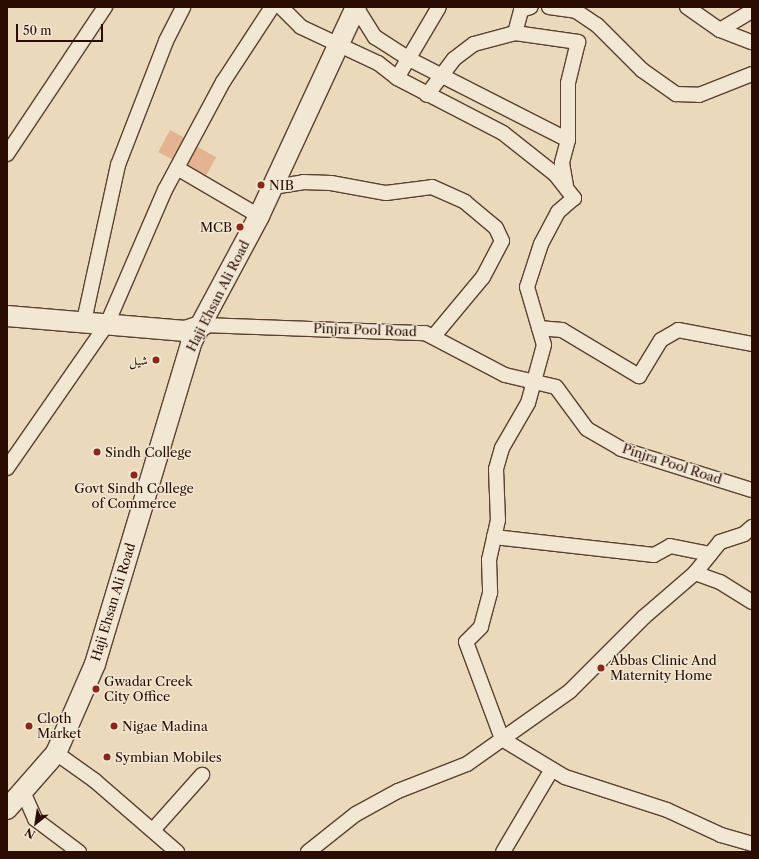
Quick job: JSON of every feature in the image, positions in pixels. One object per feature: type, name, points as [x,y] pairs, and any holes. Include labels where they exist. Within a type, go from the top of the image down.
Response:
[{"type":"street","points":[[7,154],[105,7]]},
{"type":"street","points":[[84,321],[118,165],[166,41],[183,7]]},
{"type":"street","points":[[7,468],[107,324],[177,168],[223,82],[272,7]]},
{"type":"street","points":[[281,7],[301,27],[378,63],[397,78],[427,95],[503,133],[532,154],[566,187],[574,198],[558,212],[541,244],[527,288],[544,345],[532,381],[528,403],[502,448],[496,469],[498,520],[489,560],[490,593],[481,627],[466,642],[502,739],[564,777],[667,810],[721,834],[752,844]]},
{"type":"street","points":[[356,7],[375,37],[409,59],[440,77],[568,140]]},
{"type":"street","name":"Haji Ehsan Ali Road","points":[[7,809],[24,794],[56,753],[95,664],[191,343],[203,325],[259,216],[356,7]]},
{"type":"street","points":[[397,78],[439,7]]},
{"type":"street","points":[[515,34],[521,10],[531,7]]},
{"type":"street","points":[[549,7],[576,11],[597,25],[642,70],[676,94],[699,95],[752,74]]},
{"type":"street","points":[[687,7],[720,30],[752,42]]},
{"type":"street","points":[[720,30],[752,11]]},
{"type":"street","points":[[427,95],[440,77],[474,44],[515,34],[578,42],[568,83],[568,140],[562,163],[566,187]]},
{"type":"street","points":[[177,168],[259,216]]},
{"type":"street","points":[[273,187],[303,182],[331,183],[386,193],[432,188],[465,202],[496,228],[502,240],[483,277],[433,337]]},
{"type":"street","name":"Pinjra Pool Road","points":[[7,316],[84,321],[184,331],[203,325],[424,333],[505,375],[556,387],[587,429],[621,449],[752,490]]},
{"type":"street","points":[[539,328],[562,330],[639,376],[661,340],[678,330],[752,344]]},
{"type":"street","points":[[308,852],[356,814],[398,791],[467,764],[570,691],[638,622],[695,573],[720,542],[744,534],[752,527]]},
{"type":"street","points":[[494,537],[654,555],[670,546],[710,554]]},
{"type":"street","points":[[695,573],[720,582],[752,602]]},
{"type":"street","points":[[56,753],[153,830],[176,852]]},
{"type":"street","points":[[503,852],[552,769]]},
{"type":"street","points":[[153,830],[202,775]]},
{"type":"street","points":[[24,794],[35,819],[79,852]]},
{"type":"building","points":[[170,130],[185,138],[173,160],[158,152]]},
{"type":"building","points":[[196,146],[216,157],[202,183],[181,172]]},
{"type":"place","name":"NIB","points":[[261,185]]},
{"type":"place","name":"MCB","points":[[240,227]]},
{"type":"place","name":"شیل","points":[[156,360]]},
{"type":"place","name":"Sindh College","points":[[97,452]]},
{"type":"place","name":"Govt Sindh College of Commerce","points":[[134,475]]},
{"type":"place","name":"Abbas Clinic And Maternity Home","points":[[601,668]]},
{"type":"place","name":"Gwadar Creek City Office","points":[[96,689]]},
{"type":"place","name":"Cloth Market","points":[[29,726]]},
{"type":"place","name":"Nigae Madina","points":[[114,726]]},
{"type":"place","name":"Symbian Mobiles","points":[[107,757]]}]
